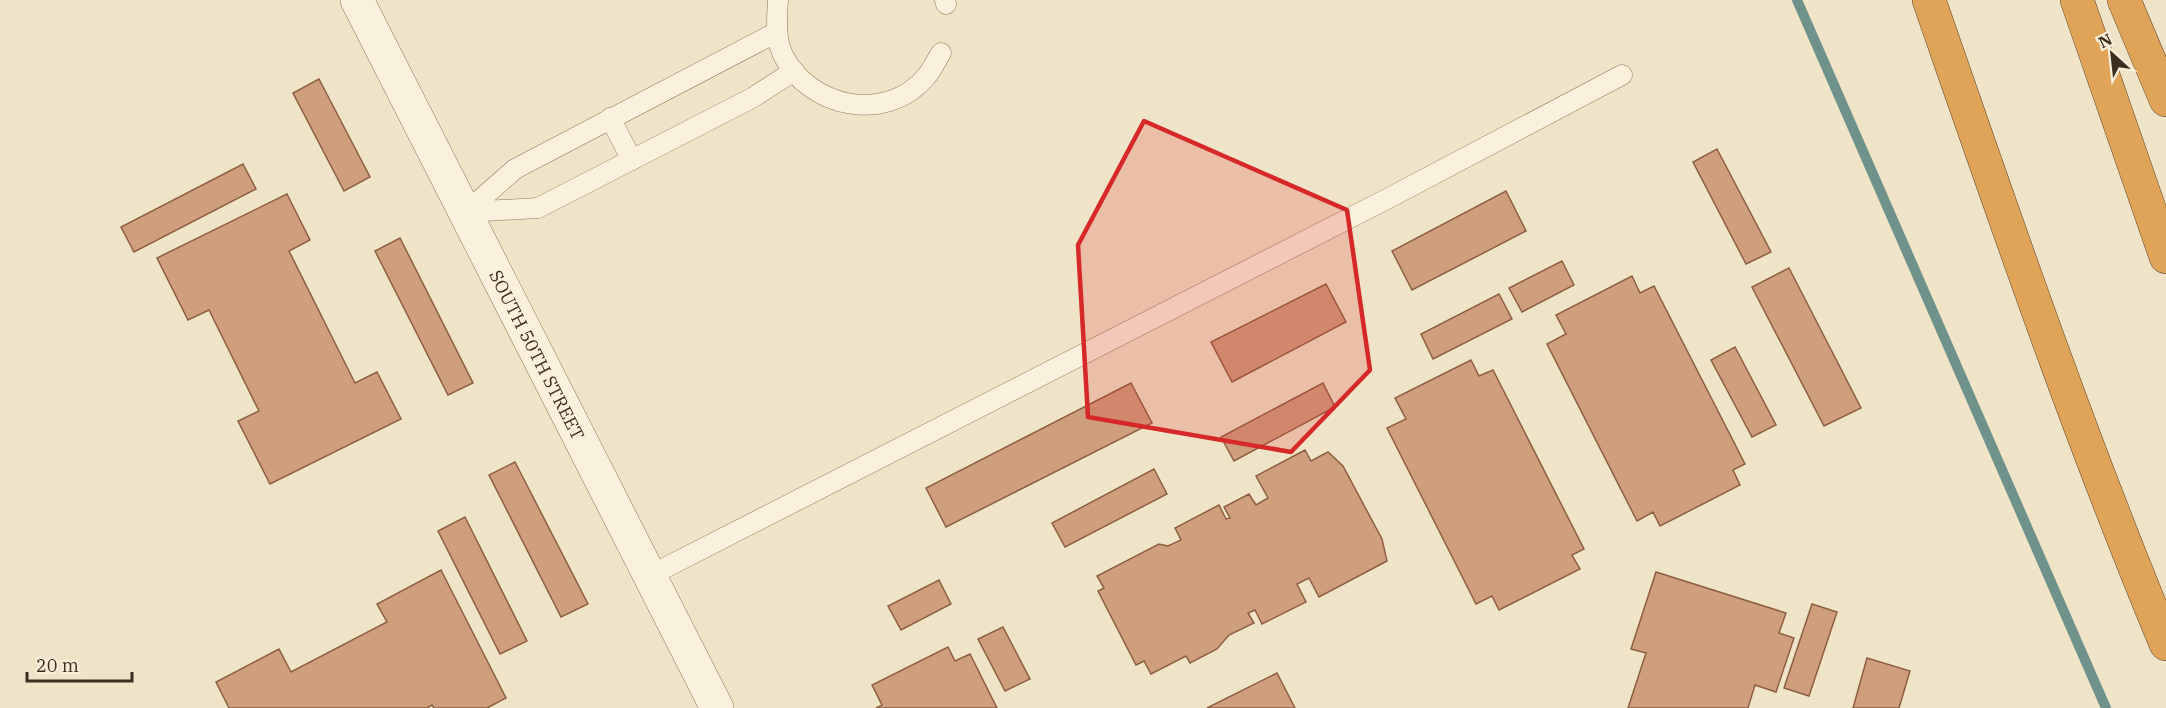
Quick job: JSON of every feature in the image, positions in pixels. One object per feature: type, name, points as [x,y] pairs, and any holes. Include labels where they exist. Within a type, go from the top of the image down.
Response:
[{"type":"highway","points":[[1929,0],[2042,319],[2117,522],[2166,644]]},
{"type":"highway","points":[[2077,0],[2166,257]]},
{"type":"highway","points":[[2124,0],[2166,100]]},
{"type":"street","name":"SOUTH 50TH STREET","points":[[357,0],[717,708]]},
{"type":"lane","points":[[778,0],[777,32],[782,54],[798,78],[821,95],[848,105],[876,104],[903,95],[926,77],[941,53]]},
{"type":"lane","points":[[466,213],[515,169],[777,32]]},
{"type":"lane","points":[[466,213],[538,208],[752,98],[794,70]]},
{"type":"lane","points":[[649,576],[1385,200],[1622,75]]},
{"type":"lane","points":[[610,118],[632,159]]},
{"type":"highlighted area","points":[[1144,121],[1347,210],[1370,370],[1291,452],[1088,417],[1078,245]]},
{"type":"building","points":[[319,79],[370,177],[344,191],[293,93]]},
{"type":"building","points":[[1717,149],[1771,252],[1746,264],[1693,162]]},
{"type":"building","points":[[243,164],[256,189],[134,252],[121,227]]},
{"type":"building","points":[[1506,191],[1526,231],[1412,290],[1392,251]]},
{"type":"building","points":[[287,194],[310,240],[289,251],[355,383],[377,372],[401,419],[270,484],[238,421],[259,411],[209,310],[188,320],[157,258]]},
{"type":"building","points":[[400,238],[473,383],[448,395],[375,251]]},
{"type":"building","points":[[1562,261],[1574,285],[1522,312],[1509,288]]},
{"type":"building","points":[[1789,268],[1861,408],[1824,426],[1752,287]]},
{"type":"building","points":[[1632,276],[1640,293],[1654,286],[1745,464],[1733,470],[1740,485],[1660,526],[1653,512],[1637,521],[1547,344],[1566,334],[1556,315]]},
{"type":"building","points":[[1326,284],[1346,322],[1232,382],[1211,342]]},
{"type":"building","points":[[1499,294],[1512,319],[1433,359],[1421,334]]},
{"type":"building","points":[[1735,347],[1776,425],[1752,437],[1711,360]]},
{"type":"building","points":[[1471,360],[1479,376],[1493,370],[1584,549],[1572,555],[1580,569],[1499,610],[1492,596],[1476,604],[1387,428],[1406,419],[1395,398]]},
{"type":"building","points":[[1131,383],[1152,423],[946,527],[926,488]]},
{"type":"building","points":[[1323,383],[1335,407],[1234,461],[1221,437]]},
{"type":"building","points":[[1305,450],[1311,461],[1328,452],[1343,466],[1382,539],[1387,561],[1319,597],[1309,578],[1297,584],[1306,602],[1262,624],[1255,610],[1248,613],[1254,623],[1229,635],[1217,649],[1190,663],[1186,656],[1151,674],[1144,661],[1136,665],[1098,591],[1104,588],[1097,576],[1159,544],[1168,546],[1181,540],[1175,528],[1219,505],[1226,519],[1230,518],[1224,507],[1249,494],[1256,505],[1268,498],[1256,476]]},
{"type":"building","points":[[515,462],[588,604],[561,617],[489,475]]},
{"type":"building","points":[[1154,469],[1167,494],[1065,547],[1052,523]]},
{"type":"building","points":[[465,517],[527,641],[500,654],[438,531]]},
{"type":"building","points":[[441,570],[506,698],[487,708],[434,708],[432,705],[427,708],[229,708],[216,682],[279,649],[291,672],[387,622],[377,604]]},
{"type":"building","points":[[1656,572],[1786,613],[1779,633],[1794,638],[1776,692],[1755,685],[1748,708],[1628,708],[1646,653],[1631,649]]},
{"type":"building","points":[[939,580],[951,604],[901,630],[888,606]]},
{"type":"building","points":[[1812,604],[1837,612],[1809,696],[1784,688]]},
{"type":"building","points":[[1003,627],[1030,679],[1005,691],[978,639]]},
{"type":"building","points":[[948,647],[955,661],[970,654],[997,708],[876,708],[882,705],[872,685]]},
{"type":"building","points":[[1867,658],[1910,671],[1899,708],[1853,708]]},
{"type":"building","points":[[1277,673],[1295,708],[1207,708]]},
{"type":"waterway","points":[[1797,0],[2106,708]]}]
